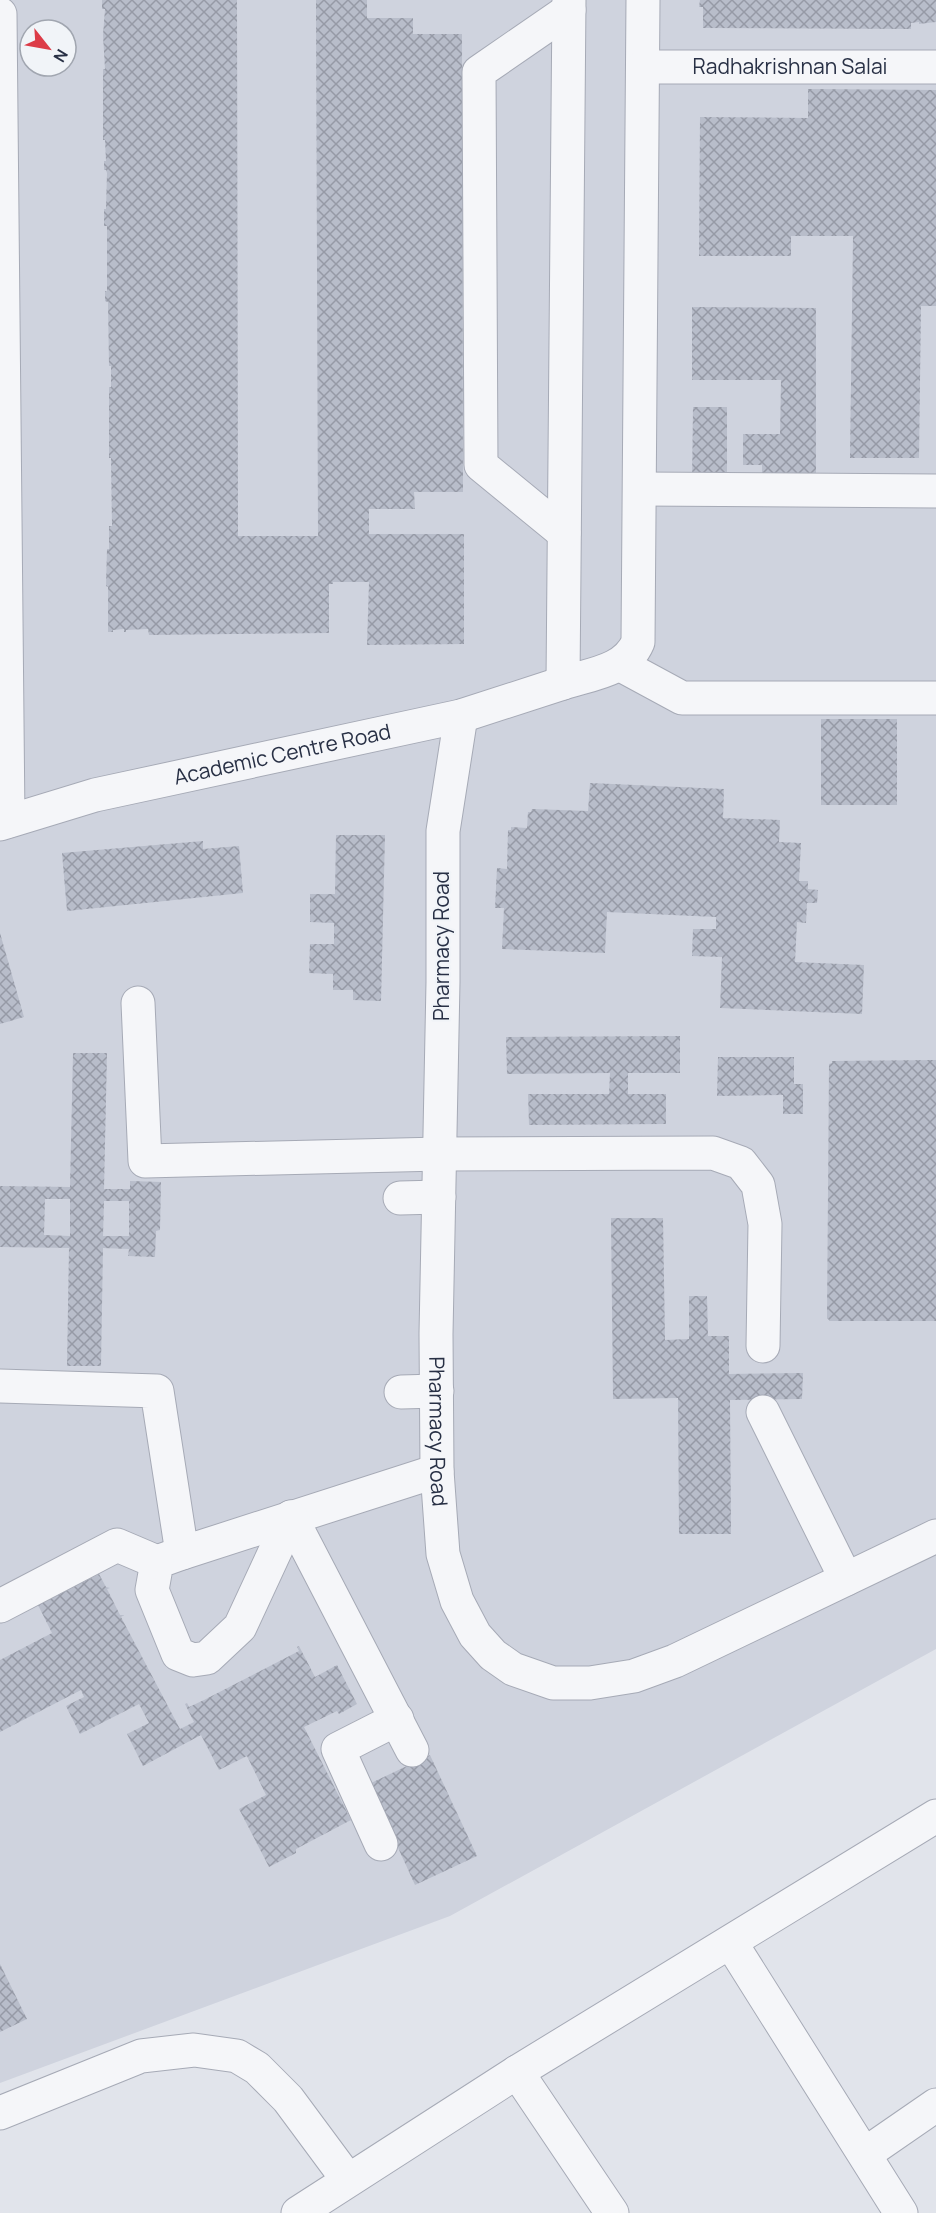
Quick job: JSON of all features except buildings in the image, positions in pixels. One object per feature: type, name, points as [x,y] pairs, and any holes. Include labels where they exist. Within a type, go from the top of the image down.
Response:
[{"type":"street","points":[[643,0],[638,642],[635,650],[621,665],[682,698],[936,698]]},
{"type":"street","points":[[564,533],[481,465],[479,72],[569,5]]},
{"type":"street","points":[[563,683],[569,5]]},
{"type":"street","points":[[0,14],[4,823]]},
{"type":"street","name":"Radhakrishnan Salai","points":[[643,68],[936,67]]},
{"type":"street","points":[[640,489],[936,491]]},
{"type":"street","name":"Academic Centre Road","points":[[4,823],[95,795],[462,716],[621,665]]},
{"type":"street","name":"Pharmacy Road","points":[[462,716],[442,831],[443,982],[437,1471],[443,1554],[457,1601],[475,1635],[493,1655],[513,1670],[553,1683],[590,1683],[634,1676],[675,1661],[936,1536]]},
{"type":"street","points":[[138,1003],[145,1161],[440,1154],[712,1153],[741,1162],[758,1185],[765,1224],[763,1346]]},
{"type":"street","points":[[400,1198],[439,1197]]},
{"type":"street","points":[[0,1386],[157,1392],[170,1558],[152,1590],[178,1654],[193,1660],[207,1658],[240,1627],[291,1517]]},
{"type":"street","points":[[401,1392],[437,1391]]},
{"type":"street","points":[[764,1412],[846,1579]]},
{"type":"street","points":[[0,1606],[117,1545],[170,1558],[437,1471]]},
{"type":"street","points":[[291,1517],[412,1750]]},
{"type":"street","points":[[381,1844],[338,1749],[397,1719]]},
{"type":"street","points":[[298,2213],[517,2072],[936,1816]]},
{"type":"street","points":[[731,1943],[902,2213]]},
{"type":"street","points":[[0,2113],[141,2056],[194,2050],[237,2056],[257,2068],[288,2099],[348,2181]]},
{"type":"street","points":[[517,2072],[612,2213]]},
{"type":"street","points":[[865,2154],[936,2105]]},
{"type":"shaded area","points":[[0,0],[936,0],[936,1649],[450,1916],[0,2083]]}]
